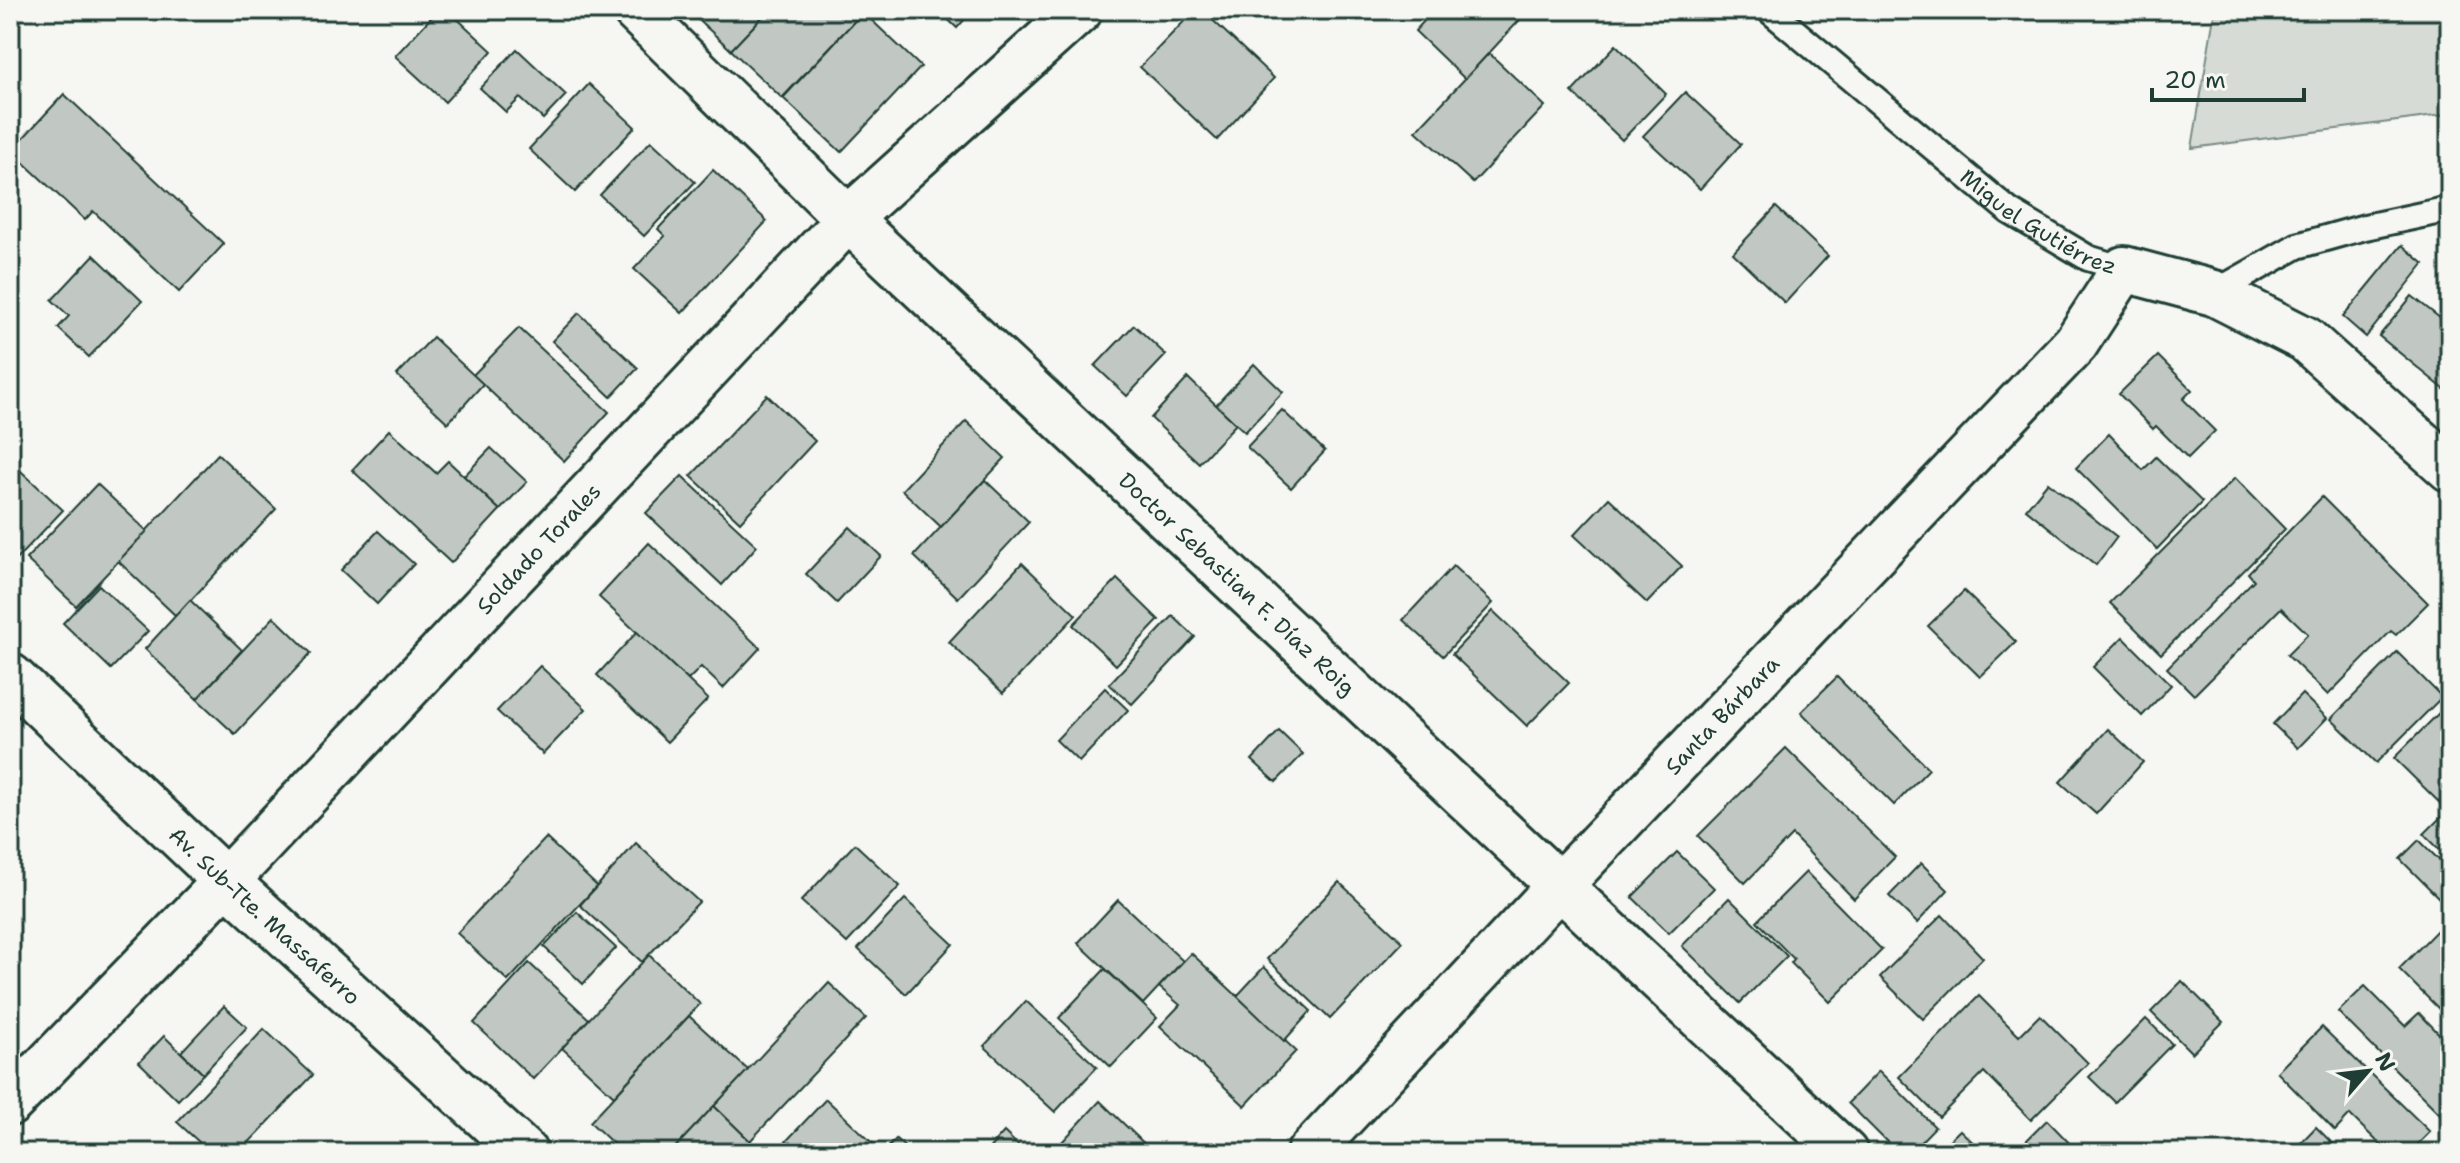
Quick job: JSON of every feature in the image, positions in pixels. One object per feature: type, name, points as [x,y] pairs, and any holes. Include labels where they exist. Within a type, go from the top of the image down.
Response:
[{"type":"street","name":"Doctor Sebastian F. Díaz Roig","points":[[635,10],[848,219],[1845,1153]]},
{"type":"street","name":"Soldado Torales","points":[[10,1103],[226,881],[848,219],[1080,10]]},
{"type":"street","name":"Miguel Gutiérrez","points":[[2124,269],[2214,293],[2305,339],[2450,469]]},
{"type":"street","name":"Santa Bárbara","points":[[1309,1153],[2076,343],[2124,269]]},
{"type":"street","name":"Av. Sub-Tte. Massaferro","points":[[10,676],[226,881],[525,1153]]},
{"type":"lane","name":"Miguel Gutiérrez","points":[[1769,10],[2009,211],[2088,258],[2124,269]]},
{"type":"lane","points":[[2214,293],[2297,246],[2365,227],[2450,209]]},
{"type":"shaded area","points":[[2215,10],[2450,10],[2450,114],[2192,148]]},
{"type":"building","points":[[438,10],[448,10],[492,51],[445,102],[395,56]]},
{"type":"building","points":[[688,10],[769,10],[731,50]]},
{"type":"building","points":[[769,10],[863,12],[782,98],[731,50]]},
{"type":"building","points":[[938,10],[973,10],[957,28]]},
{"type":"building","points":[[1195,10],[1202,10],[1274,78],[1217,140],[1140,67]]},
{"type":"building","points":[[1434,10],[1529,10],[1465,79],[1415,31]]},
{"type":"building","points":[[863,12],[921,67],[841,152],[783,98]]},
{"type":"building","points":[[1616,45],[1666,94],[1622,140],[1572,92]]},
{"type":"building","points":[[517,49],[566,95],[543,119],[520,98],[506,112],[480,88]]},
{"type":"building","points":[[1489,53],[1545,106],[1473,183],[1416,131]]},
{"type":"building","points":[[589,84],[635,127],[575,192],[529,149]]},
{"type":"building","points":[[1685,92],[1741,144],[1700,189],[1643,136]]},
{"type":"building","points":[[64,94],[224,244],[179,292],[93,211],[85,220],[11,151]]},
{"type":"building","points":[[651,141],[695,182],[644,236],[600,195]]},
{"type":"building","points":[[713,170],[767,221],[682,313],[634,269],[665,236],[658,229]]},
{"type":"building","points":[[1776,207],[1828,256],[1785,303],[1733,253]]},
{"type":"building","points":[[2402,245],[2424,264],[2366,337],[2343,317]]},
{"type":"building","points":[[94,255],[142,301],[89,357],[58,328],[69,316],[52,300]]},
{"type":"building","points":[[2412,296],[2450,326],[2450,394],[2379,336]]},
{"type":"building","points":[[579,313],[638,368],[611,397],[552,341]]},
{"type":"building","points":[[1134,325],[1166,355],[1127,396],[1095,366]]},
{"type":"building","points":[[519,328],[609,412],[564,461],[473,375]]},
{"type":"building","points":[[433,337],[483,384],[448,423],[397,375]]},
{"type":"building","points":[[2158,356],[2192,390],[2183,399],[2215,431],[2188,458],[2156,426],[2153,429],[2119,394]]},
{"type":"building","points":[[1254,364],[1283,392],[1245,432],[1216,405]]},
{"type":"building","points":[[1188,378],[1236,424],[1199,463],[1151,418]]},
{"type":"building","points":[[767,395],[815,441],[740,522],[691,476]]},
{"type":"building","points":[[1282,410],[1325,451],[1291,488],[1247,447]]},
{"type":"building","points":[[966,421],[1005,458],[941,527],[902,490]]},
{"type":"building","points":[[389,430],[436,473],[448,461],[500,510],[451,563],[352,470]]},
{"type":"building","points":[[2109,434],[2143,470],[2156,457],[2202,502],[2157,549],[2076,468]]},
{"type":"building","points":[[491,448],[527,482],[500,510],[464,476]]},
{"type":"building","points":[[218,454],[276,509],[176,616],[118,561]]},
{"type":"building","points":[[10,461],[63,510],[10,566]]},
{"type":"building","points":[[682,476],[757,546],[722,585],[646,513]]},
{"type":"building","points":[[2235,478],[2285,529],[2161,654],[2110,603]]},
{"type":"building","points":[[985,480],[1029,522],[958,598],[914,556]]},
{"type":"building","points":[[2048,482],[2117,537],[2096,565],[2026,509]]},
{"type":"building","points":[[97,484],[147,531],[76,606],[26,559]]},
{"type":"building","points":[[2322,497],[2428,603],[2396,635],[2391,631],[2328,695],[2287,655],[2308,634],[2281,608],[2194,695],[2167,668],[2254,580],[2248,573]]},
{"type":"building","points":[[1609,498],[1682,566],[1647,603],[1574,535]]},
{"type":"building","points":[[850,527],[881,556],[837,603],[806,574]]},
{"type":"building","points":[[378,531],[414,564],[377,604],[341,570]]},
{"type":"building","points":[[649,543],[760,648],[723,688],[701,667],[688,680],[599,597]]},
{"type":"building","points":[[1022,563],[1076,615],[1003,693],[949,642]]},
{"type":"building","points":[[1453,566],[1493,603],[1443,656],[1403,620]]},
{"type":"building","points":[[1117,579],[1159,620],[1116,665],[1073,625]]},
{"type":"building","points":[[99,585],[148,631],[111,669],[63,623]]},
{"type":"building","points":[[1964,591],[2016,642],[1980,677],[1928,626]]},
{"type":"building","points":[[190,600],[242,650],[197,699],[145,649]]},
{"type":"building","points":[[1493,611],[1569,683],[1527,726],[1452,654]]},
{"type":"building","points":[[1173,616],[1195,637],[1132,704],[1109,684]]},
{"type":"building","points":[[274,617],[311,653],[235,734],[197,699]]},
{"type":"building","points":[[637,632],[708,699],[667,742],[597,675]]},
{"type":"building","points":[[2123,637],[2171,685],[2142,716],[2093,667]]},
{"type":"building","points":[[2397,652],[2442,697],[2376,763],[2331,719]]},
{"type":"building","points":[[540,666],[586,709],[543,754],[497,711]]},
{"type":"building","points":[[1837,677],[1929,769],[1894,805],[1801,712]]},
{"type":"building","points":[[1105,688],[1128,710],[1079,762],[1056,740]]},
{"type":"building","points":[[2302,694],[2327,718],[2298,748],[2273,724]]},
{"type":"building","points":[[2450,702],[2450,807],[2447,810],[2394,758]]},
{"type":"building","points":[[2108,729],[2143,762],[2096,814],[2060,782]]},
{"type":"building","points":[[1279,731],[1303,754],[1276,782],[1252,760]]},
{"type":"building","points":[[1786,748],[1895,857],[1854,899],[1792,835],[1745,883],[1698,836]]},
{"type":"building","points":[[2446,812],[2450,817],[2450,860],[2424,834]]},
{"type":"building","points":[[546,838],[597,886],[508,981],[457,933]]},
{"type":"building","points":[[2419,840],[2450,871],[2450,909],[2400,859]]},
{"type":"building","points":[[636,843],[699,902],[642,962],[580,905]]},
{"type":"building","points":[[855,844],[900,886],[847,943],[801,901]]},
{"type":"building","points":[[1677,852],[1714,888],[1669,933],[1632,897]]},
{"type":"building","points":[[1921,863],[1948,890],[1917,923],[1889,896]]},
{"type":"building","points":[[1806,872],[1882,950],[1830,1002],[1791,963],[1794,959],[1757,921]]},
{"type":"building","points":[[1339,882],[1403,942],[1330,1019],[1267,959]]},
{"type":"building","points":[[1729,898],[1787,956],[1740,1003],[1682,946]]},
{"type":"building","points":[[905,899],[953,944],[906,994],[858,949]]},
{"type":"building","points":[[1118,900],[1183,961],[1143,1004],[1078,943]]},
{"type":"building","points":[[577,912],[616,948],[583,984],[544,947]]},
{"type":"building","points":[[1942,915],[1983,958],[1923,1019],[1880,977]]},
{"type":"building","points":[[2447,920],[2450,922],[2450,1020],[2399,969]]},
{"type":"building","points":[[1191,953],[1296,1051],[1245,1106],[1160,1026],[1180,1005],[1159,987]]},
{"type":"building","points":[[649,955],[700,1004],[614,1096],[562,1048]]},
{"type":"building","points":[[529,963],[589,1019],[533,1079],[474,1023]]},
{"type":"building","points":[[1264,967],[1311,1011],[1284,1041],[1237,996]]},
{"type":"building","points":[[1105,969],[1157,1018],[1111,1067],[1059,1018]]},
{"type":"building","points":[[2182,981],[2223,1022],[2192,1053],[2151,1012]]},
{"type":"building","points":[[829,983],[866,1018],[750,1141],[714,1106]]},
{"type":"building","points":[[2365,986],[2405,1026],[2419,1013],[2450,1045],[2450,1124],[2338,1012]]},
{"type":"building","points":[[1979,996],[2019,1036],[2040,1015],[2088,1063],[2031,1120],[1984,1072],[1939,1117],[1899,1077]]},
{"type":"building","points":[[1026,1001],[1097,1067],[1055,1112],[984,1046]]},
{"type":"building","points":[[224,1006],[247,1027],[203,1074],[181,1052]]},
{"type":"building","points":[[689,1016],[748,1070],[670,1153],[623,1153],[590,1122]]},
{"type":"building","points":[[2146,1019],[2172,1044],[2115,1102],[2089,1077]]},
{"type":"building","points":[[2322,1027],[2430,1132],[2409,1153],[2389,1153],[2350,1115],[2335,1131],[2277,1072]]},
{"type":"building","points":[[264,1029],[313,1075],[239,1153],[211,1153],[177,1122]]},
{"type":"building","points":[[164,1036],[203,1074],[178,1100],[139,1062]]},
{"type":"building","points":[[1879,1071],[1935,1127],[1910,1153],[1898,1153],[1848,1103]]},
{"type":"building","points":[[826,1099],[883,1153],[775,1153]]},
{"type":"building","points":[[1100,1101],[1154,1153],[1072,1153],[1061,1143]]},
{"type":"building","points":[[714,1106],[750,1141],[763,1153],[670,1153]]},
{"type":"building","points":[[2047,1120],[2079,1153],[2014,1153]]},
{"type":"building","points":[[2316,1127],[2342,1153],[2291,1153]]},
{"type":"building","points":[[1960,1130],[1984,1153],[1936,1153]]},
{"type":"building","points":[[1004,1132],[1026,1153],[985,1153]]},
{"type":"building","points":[[896,1139],[911,1153],[883,1153]]}]
